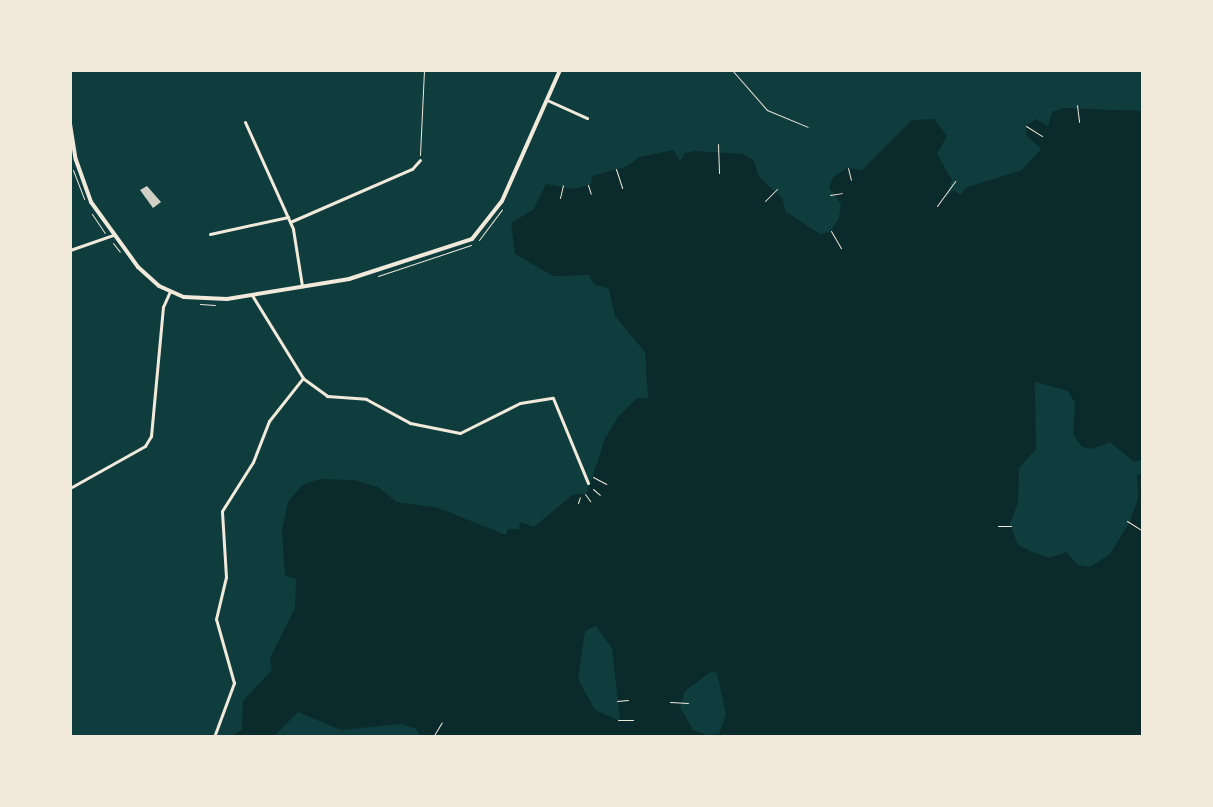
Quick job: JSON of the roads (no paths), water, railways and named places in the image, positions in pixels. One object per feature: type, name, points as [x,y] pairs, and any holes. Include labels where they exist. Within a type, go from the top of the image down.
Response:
[{"type":"street","points":[[70,124],[85,188],[113,235],[149,278],[170,291],[201,299],[252,294],[400,265],[472,239],[502,201],[560,70]]},
{"type":"street","points":[[547,100],[587,118]]},
{"type":"street","points":[[245,122],[289,219],[302,286]]},
{"type":"street","points":[[210,234],[289,219],[412,169],[420,160]]},
{"type":"street","points":[[70,250],[113,235]]},
{"type":"street","points":[[70,488],[145,446],[151,436],[163,307],[170,291]]},
{"type":"street","points":[[252,294],[261,317],[303,378],[327,396],[366,399],[410,423],[460,433],[479,428],[520,403],[553,398],[590,485]]},
{"type":"street","points":[[214,737],[234,683],[216,619],[226,577],[222,511],[253,462],[269,421],[303,378]]},
{"type":"lane","points":[[732,70],[767,110],[808,127]]},
{"type":"water","points":[[1064,108],[1143,111],[1143,460],[1133,461],[1110,442],[1092,449],[1082,447],[1073,434],[1075,403],[1068,391],[1035,382],[1036,449],[1019,468],[1018,502],[1010,524],[1018,545],[1049,558],[1066,552],[1078,565],[1090,567],[1110,554],[1129,523],[1138,499],[1137,475],[1143,473],[1143,737],[421,737],[415,728],[400,724],[341,730],[298,712],[273,737],[230,737],[242,730],[243,701],[272,670],[270,658],[295,608],[296,579],[285,575],[282,530],[288,502],[302,485],[320,479],[354,480],[378,487],[397,502],[438,508],[506,535],[508,529],[519,529],[520,522],[534,527],[572,495],[587,493],[605,439],[618,417],[637,398],[648,398],[645,352],[615,316],[609,289],[594,284],[589,275],[553,276],[515,254],[511,223],[534,209],[546,184],[574,189],[591,184],[592,176],[625,167],[640,157],[673,150],[680,161],[685,153],[695,151],[742,154],[753,159],[759,177],[782,198],[786,212],[820,234],[830,232],[839,218],[841,204],[829,188],[833,177],[848,168],[862,170],[912,120],[934,119],[947,136],[937,154],[952,180],[946,198],[953,190],[961,195],[965,188],[1022,170],[1041,149],[1026,135],[1026,126],[1036,119],[1048,126],[1052,112]],"holes":[[[596,626],[612,648],[620,721],[595,710],[578,679],[585,631]],[[712,671],[717,673],[726,715],[719,734],[707,735],[693,730],[680,707],[685,691]]]}]
